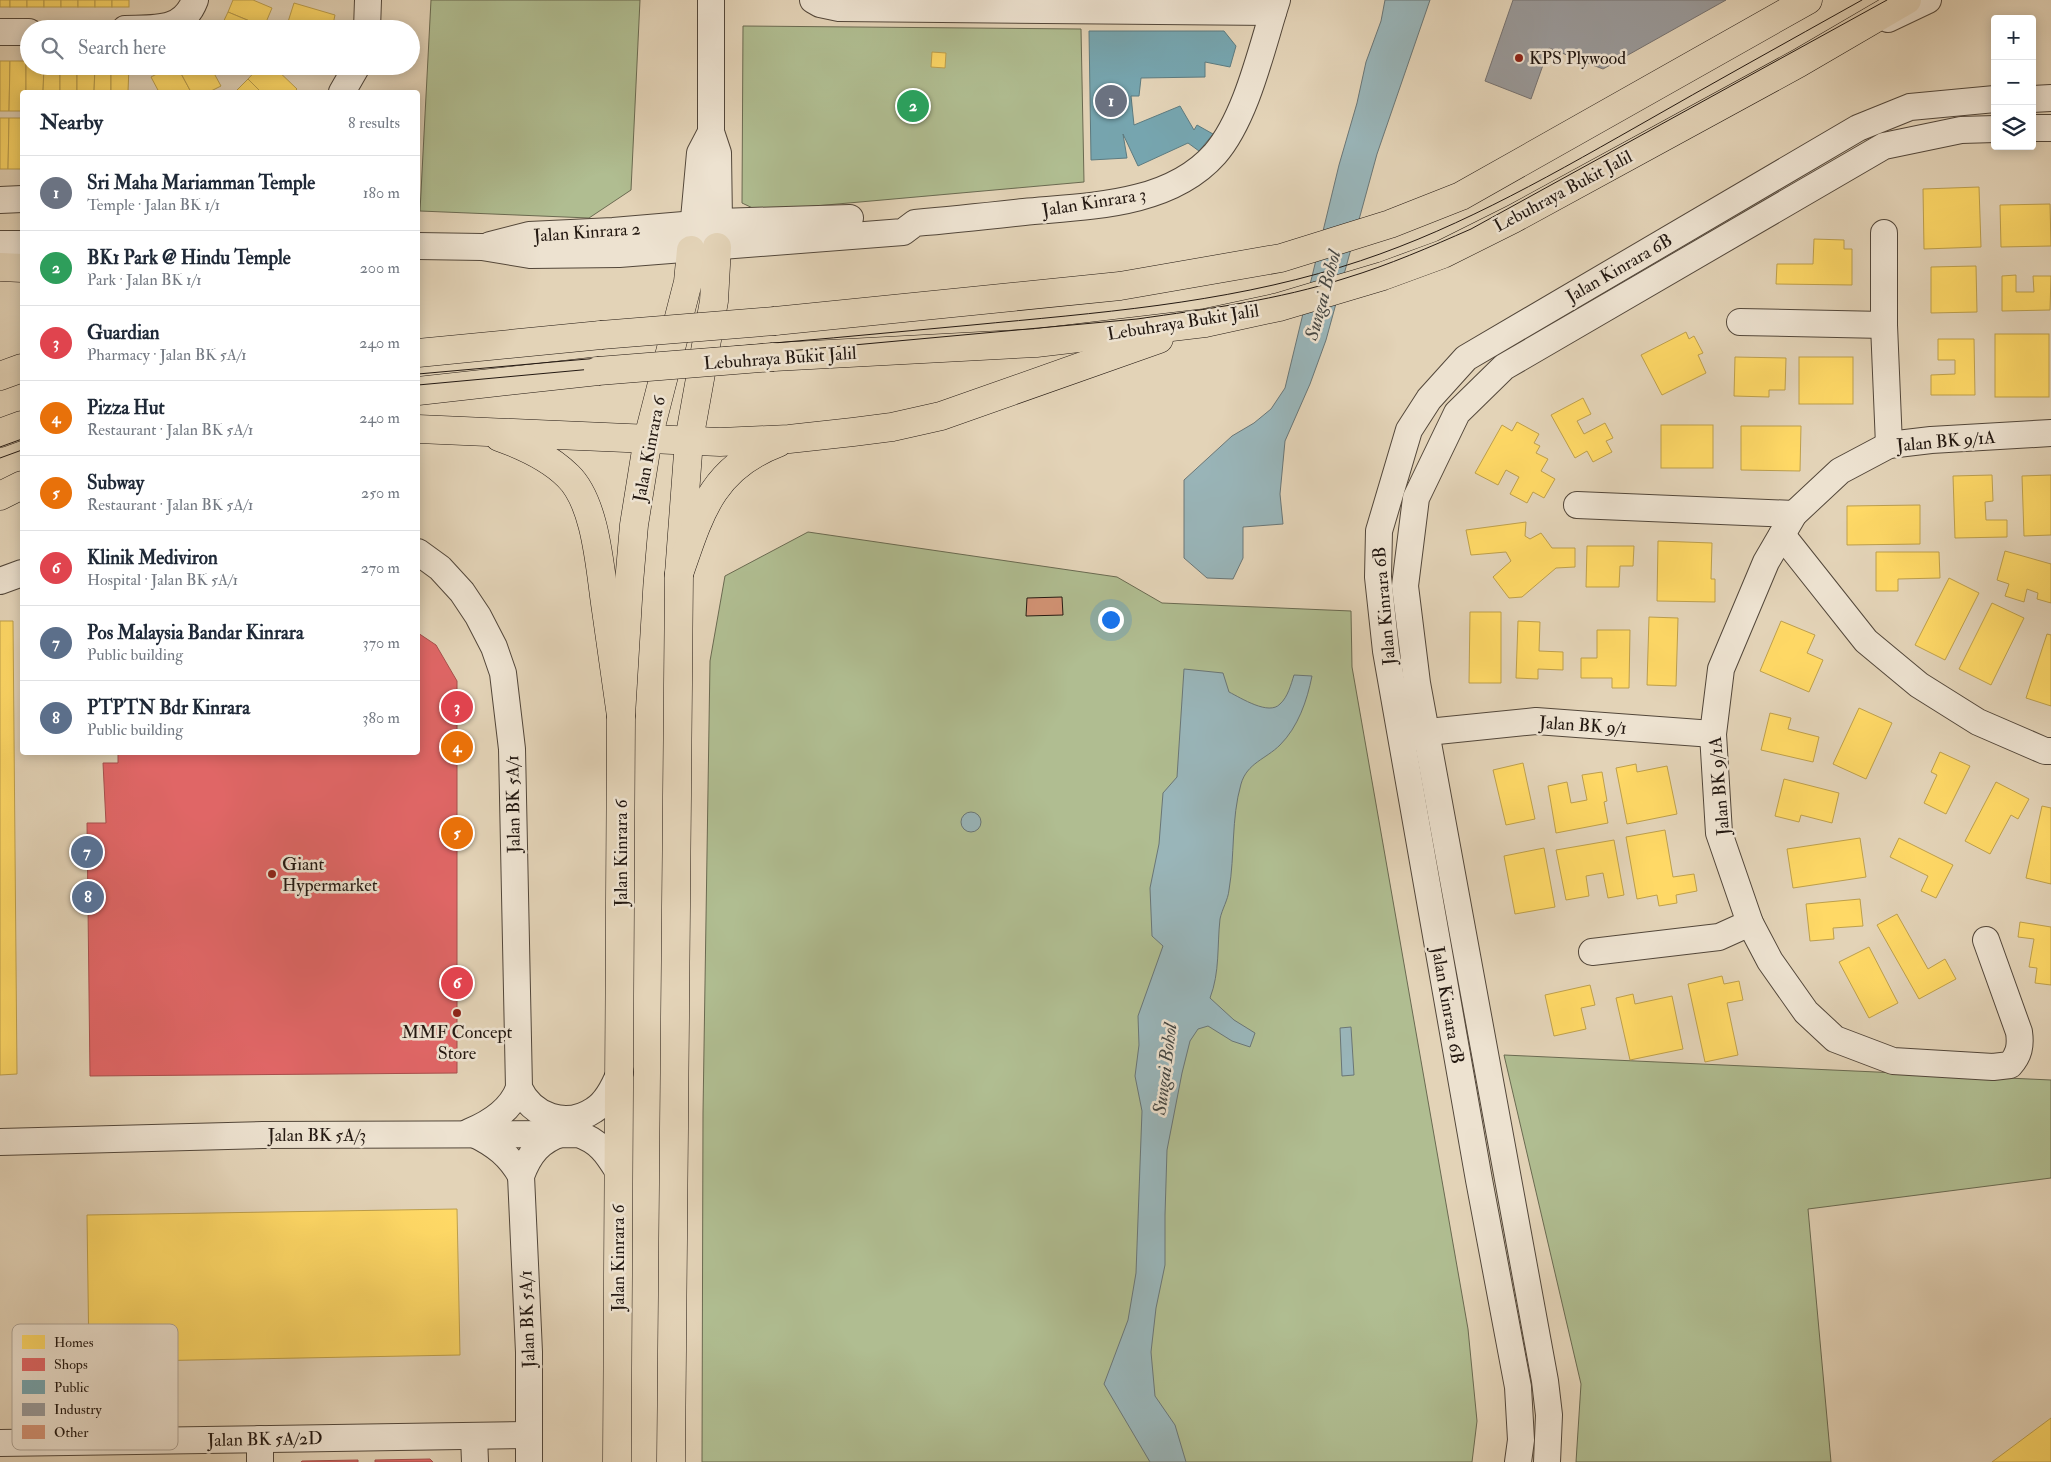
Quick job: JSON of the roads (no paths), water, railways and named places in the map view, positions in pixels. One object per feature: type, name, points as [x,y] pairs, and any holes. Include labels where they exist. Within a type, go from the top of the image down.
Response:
[{"type":"main road","name":"Lebuhraya Bukit Jalil","points":[[420,353],[601,335],[775,321],[1120,286],[1281,258],[1390,224],[1461,196],[1808,0]]},
{"type":"main road","name":"Lebuhraya Bukit Jalil","points":[[420,391],[598,371],[773,357],[1036,343],[1205,323],[1279,307],[1383,276],[1443,254],[1513,219],[1800,63],[1908,0]]},
{"type":"main road","name":"Jalan Kinrara 6","points":[[618,1462],[621,716],[634,525],[648,438],[688,282],[705,236]]},
{"type":"main road","name":"Jalan Kinrara 6","points":[[671,1462],[678,574],[689,440],[714,301],[705,236]]},
{"type":"main road","points":[[0,267],[20,268]]},
{"type":"main road","points":[[420,429],[720,442],[789,439],[892,427],[941,416],[1205,323]]},
{"type":"main road","points":[[0,376],[20,369]]},
{"type":"main road","points":[[0,416],[20,412]]},
{"type":"main road","points":[[0,433],[20,426]]},
{"type":"main road","points":[[485,431],[521,445],[549,460],[570,477],[585,502],[595,535],[621,716]]},
{"type":"main road","points":[[678,574],[699,516],[714,490],[746,459],[763,449],[789,439]]},
{"type":"main road","points":[[0,478],[20,471]]},
{"type":"main road","points":[[0,496],[20,486]]},
{"type":"main road","points":[[0,505],[20,499]]},
{"type":"street","points":[[182,20],[191,11],[195,0]]},
{"type":"street","points":[[368,0],[368,20]]},
{"type":"street","points":[[705,236],[718,153],[711,132],[711,0]]},
{"type":"street","points":[[813,0],[820,4],[839,8],[1275,6]]},
{"type":"street","points":[[1800,63],[1928,0]]},
{"type":"street","name":"Jalan Kinrara 3","points":[[705,236],[903,232],[915,223],[1108,203],[1144,196],[1172,186],[1197,170],[1215,153],[1229,133],[1250,85],[1275,6]]},
{"type":"street","points":[[0,32],[20,32]]},
{"type":"street","points":[[343,90],[351,75]]},
{"type":"street","points":[[2036,99],[2051,98]]},
{"type":"street","name":"Jalan Kinrara 6B","points":[[1547,1462],[1550,1415],[1545,1381],[1413,734],[1386,651],[1378,576],[1379,531],[1409,430],[1429,400],[1466,358],[1858,128],[1910,107],[1991,99]]},
{"type":"street","points":[[2036,128],[2051,128]]},
{"type":"street","name":"Jalan Kinrara 6B","points":[[1518,1462],[1521,1440],[1516,1371],[1479,1180],[1413,734],[1416,683],[1405,586],[1416,498],[1457,413],[1504,368],[1884,146],[1961,130],[1991,129]]},
{"type":"street","points":[[0,200],[20,199]]},
{"type":"street","points":[[1884,233],[1884,325],[1889,445]]},
{"type":"street","name":"Jalan Kinrara 2","points":[[420,246],[482,247],[530,255],[619,254],[705,236]]},
{"type":"street","points":[[0,244],[20,244]]},
{"type":"street","points":[[1740,322],[1884,325]]},
{"type":"street","name":"Jalan BK 9/1A","points":[[1986,940],[2019,1032],[2020,1047],[2016,1058],[2010,1065],[1993,1067],[1894,1061],[1835,1039],[1806,1012],[1770,961],[1750,923],[1719,833],[1713,734],[1721,669],[1766,562],[1788,525],[1840,471],[1889,445],[1931,440],[2051,433]]},
{"type":"street","points":[[1577,505],[1788,525],[1866,641],[1919,685],[1978,722],[2045,751],[2051,751]]},
{"type":"street","name":"Jalan BK 5A/1","points":[[420,553],[440,568],[462,592],[478,616],[494,647],[504,673],[512,749],[519,1088]]},
{"type":"street","points":[[0,581],[20,573]]},
{"type":"street","name":"Jalan BK 9/1","points":[[1413,734],[1536,720],[1713,734]]},
{"type":"street","points":[[1592,952],[1719,937],[1750,923]]},
{"type":"street","points":[[519,1088],[524,1099],[536,1110],[560,1119],[574,1119],[595,1110],[613,1089],[620,1072]]},
{"type":"street","points":[[469,1134],[490,1122],[510,1105],[519,1088]]},
{"type":"street","name":"Jalan BK 5A/1","points":[[529,1462],[529,1352],[521,1176],[527,1160],[535,1149],[552,1137],[564,1133]]},
{"type":"street","name":"Jalan BK 5A/3","points":[[0,1142],[244,1136],[564,1133],[578,1134],[598,1143],[607,1152],[618,1171]]},
{"type":"street","points":[[469,1134],[499,1148],[516,1166],[521,1176]]},
{"type":"street","name":"Jalan BK 5A/2D","points":[[47,1450],[60,1452],[260,1451],[474,1436],[529,1435]]},
{"type":"street","points":[[474,1436],[475,1462]]},
{"type":"water","name":"Sungai Bohol","points":[[1385,0],[1430,0],[1377,154],[1326,340],[1310,384],[1285,441],[1280,494],[1283,524],[1243,527],[1243,558],[1233,579],[1207,578],[1184,558],[1184,480],[1232,436],[1254,423],[1271,409],[1285,388],[1339,165],[1357,103],[1366,62],[1381,21]]},
{"type":"water","name":"Sungai Bohol","points":[[1184,669],[1223,673],[1229,692],[1255,705],[1269,708],[1275,707],[1283,701],[1294,675],[1312,676],[1297,722],[1275,750],[1248,771],[1241,784],[1238,797],[1234,824],[1231,877],[1220,919],[1217,969],[1210,998],[1234,1020],[1255,1033],[1250,1047],[1232,1041],[1208,1026],[1198,1029],[1190,1041],[1182,1073],[1167,1150],[1165,1265],[1156,1308],[1151,1352],[1155,1396],[1175,1425],[1186,1462],[1150,1462],[1104,1384],[1128,1320],[1136,1273],[1142,1111],[1135,1076],[1139,1045],[1138,1016],[1163,946],[1152,936],[1150,888],[1159,844],[1163,793],[1177,777]]},
{"type":"water","points":[[971,812],[978,815],[981,822],[978,829],[971,832],[964,829],[961,822],[964,815]]},
{"type":"water","points":[[1351,1027],[1354,1075],[1342,1076],[1340,1028]]},
{"type":"tram line","points":[[420,374],[903,332],[1112,311],[1204,298],[1296,280],[1380,254],[1418,239],[1529,187],[1862,0]]},
{"type":"tram line","points":[[420,385],[1137,319],[1242,303],[1320,286],[1394,262],[1471,229],[1887,0]]},
{"type":"tram line","points":[[0,447],[20,440]]},
{"type":"tram line","points":[[0,458],[20,451]]},
{"type":"place","name":"KPS Plywood","points":[[1519,58]]},
{"type":"place","name":"Sri Maha Mariamman Temple","points":[[1111,101]]},
{"type":"place","name":"BK1 Park @ Hindu Temple","points":[[913,106]]},
{"type":"place","name":"Guardian","points":[[457,707]]},
{"type":"place","name":"Pizza Hut","points":[[457,747]]},
{"type":"place","name":"Subway","points":[[457,833]]},
{"type":"place","name":"Pos Malaysia Bandar Kinrara","points":[[87,852]]},
{"type":"place","name":"Giant Hypermarket","points":[[272,874]]},
{"type":"place","name":"PTPTN Bdr Kinrara","points":[[88,897]]},
{"type":"place","name":"Klinik Mediviron","points":[[457,983]]},
{"type":"place","name":"MMF Concept Store","points":[[457,1013]]}]
